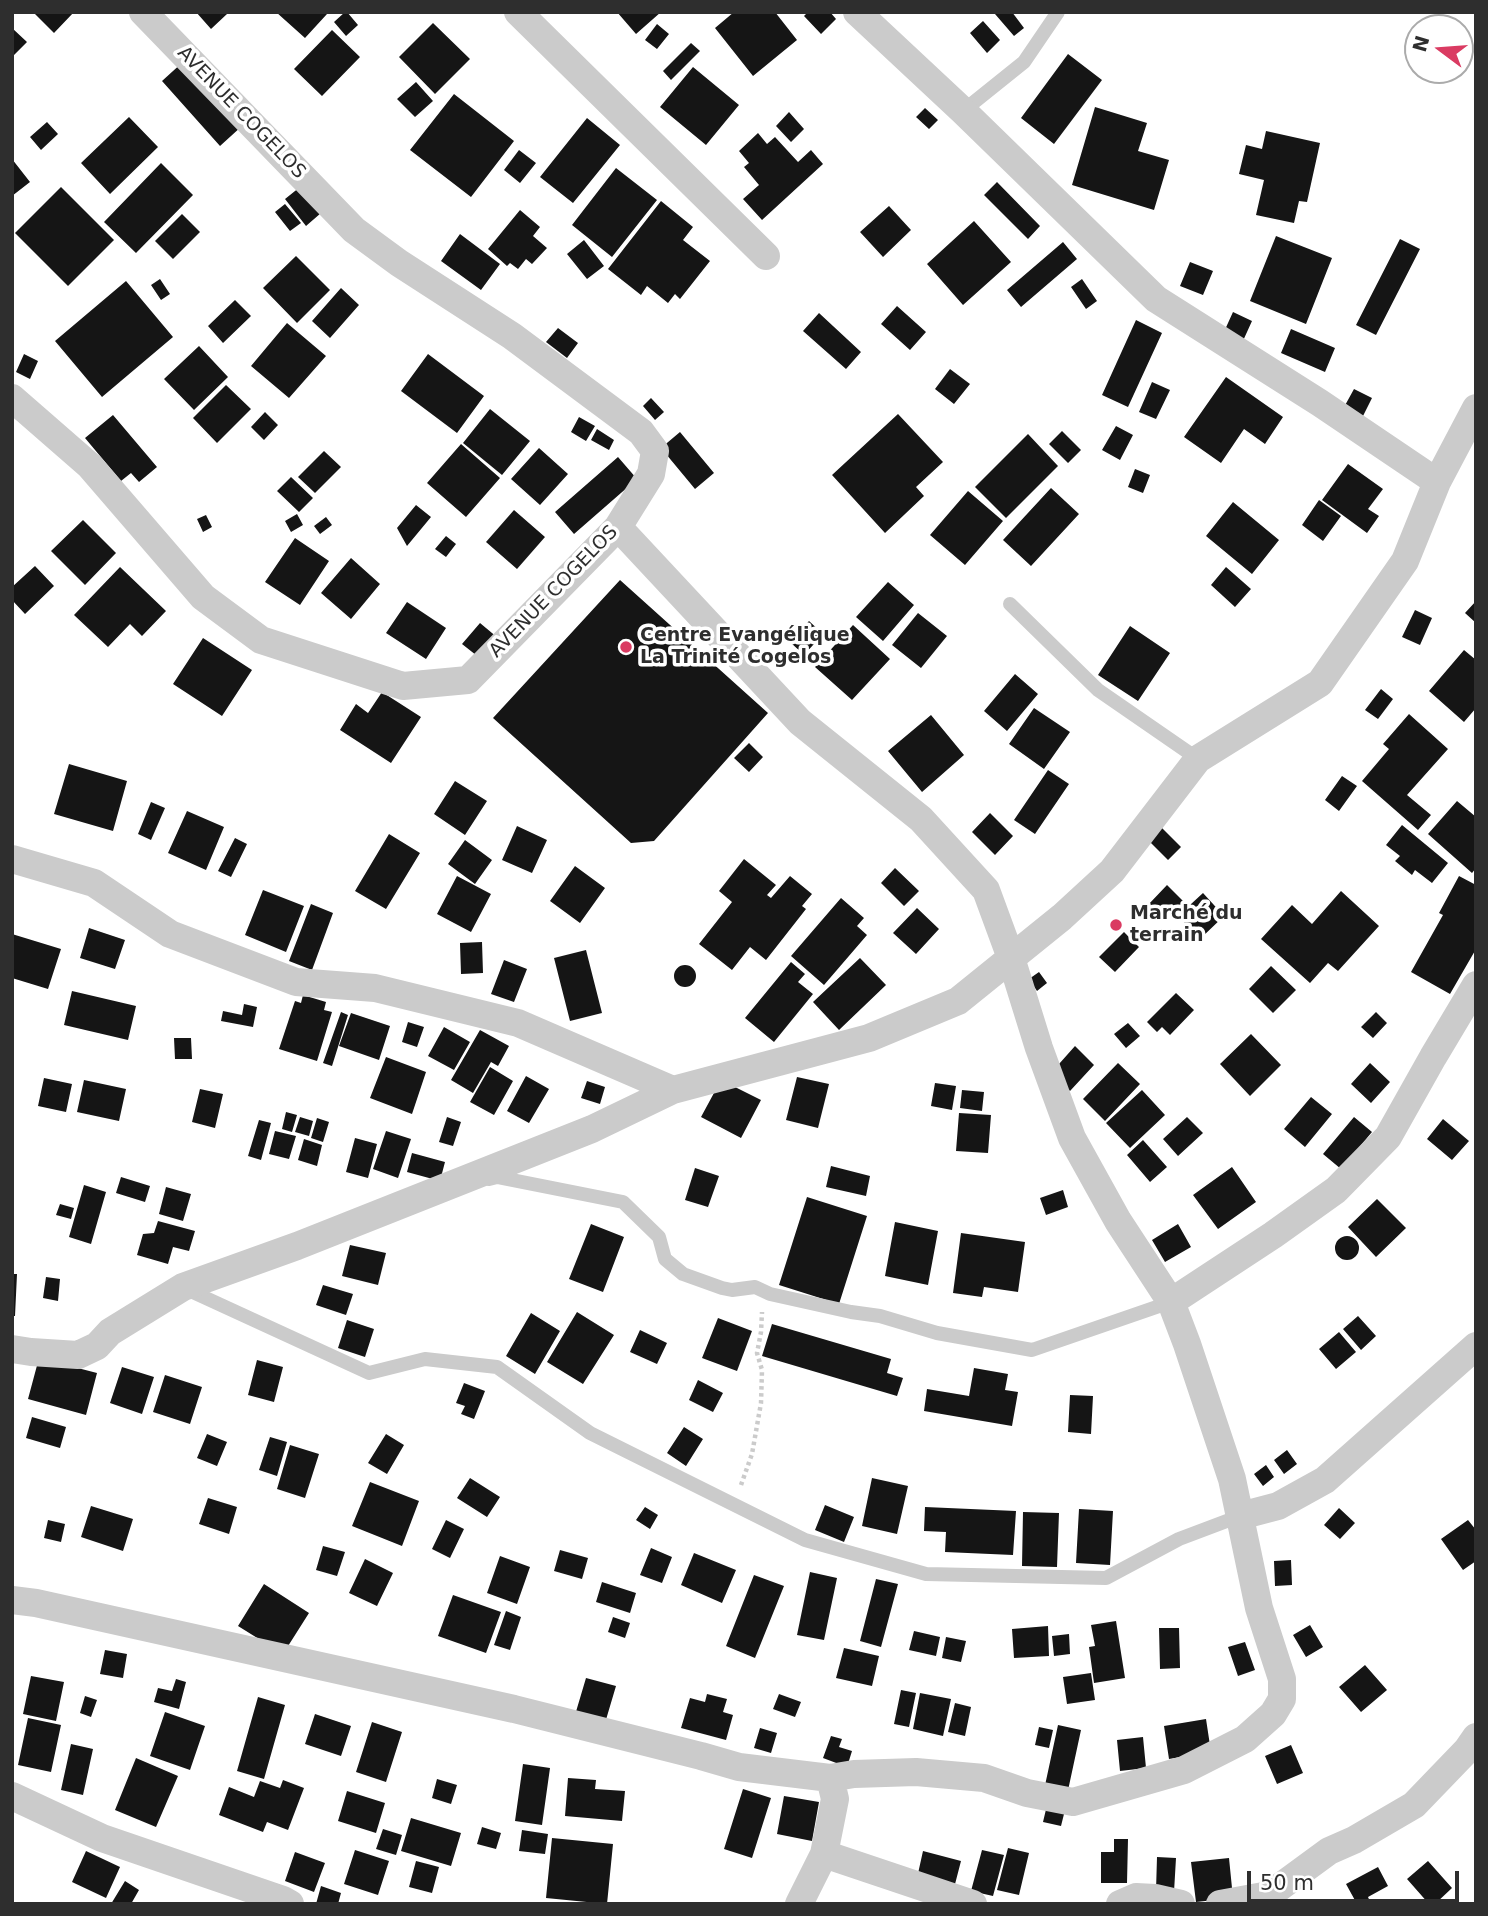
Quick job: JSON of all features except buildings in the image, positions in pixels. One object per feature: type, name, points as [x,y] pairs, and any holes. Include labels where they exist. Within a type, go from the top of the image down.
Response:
[{"type":"street","name":"AVENUE COGELOS","points":[[12,398],[90,466],[203,597],[261,640],[403,686],[468,680],[618,527],[651,474],[655,451],[641,432],[512,336],[400,264],[354,229],[144,12]]},
{"type":"street","points":[[517,12],[766,256]]},
{"type":"street","points":[[857,12],[1156,299],[1320,403],[1437,482]]},
{"type":"street","points":[[12,1349],[78,1355],[97,1346],[110,1332],[183,1287],[433,1193],[592,1129],[673,1090],[869,1038],[958,1001],[1062,917],[1112,871],[1198,759],[1320,683],[1405,561],[1437,482],[1476,408]]},
{"type":"street","points":[[12,1600],[36,1603],[514,1709],[739,1767],[830,1778],[854,1774],[916,1772],[984,1778],[1027,1793],[1073,1802],[1184,1770],[1245,1739],[1273,1714],[1282,1699],[1282,1679],[1259,1608],[1232,1479],[1187,1344],[1171,1302],[1118,1222],[1072,1138],[1038,1048],[1011,958],[986,890],[921,819],[800,722],[618,527]]},
{"type":"street","points":[[12,859],[94,883],[170,934],[296,982],[375,988],[518,1023],[673,1090]]},
{"type":"street","points":[[1171,1302],[1336,1190],[1388,1137],[1476,985]]},
{"type":"street","points":[[1240,1516],[1278,1506],[1325,1480],[1476,1346]]},
{"type":"street","points":[[1220,1904],[1269,1895],[1329,1851],[1354,1840],[1414,1805],[1467,1750],[1476,1737]]},
{"type":"street","points":[[799,1904],[824,1854],[835,1799],[830,1778]]},
{"type":"street","points":[[12,1796],[102,1838],[290,1904]]},
{"type":"street","points":[[824,1854],[973,1904]]},
{"type":"street","points":[[1121,1904],[1136,1897],[1181,1904]]},
{"type":"lane","points":[[963,111],[1024,62],[1058,12]]},
{"type":"lane","points":[[1010,604],[1098,690],[1198,759]]},
{"type":"lane","points":[[433,1193],[496,1177],[623,1202],[659,1237],[664,1259],[683,1274],[722,1288],[732,1290],[755,1287],[770,1294],[880,1316],[937,1333],[1032,1350],[1171,1302]]},
{"type":"lane","points":[[183,1287],[369,1373],[425,1359],[497,1367],[590,1433],[805,1540],[926,1574],[1106,1578],[1179,1539],[1240,1516]]},
{"type":"path","points":[[734,1505],[752,1454],[761,1403],[762,1370],[757,1353],[762,1312],[755,1287]]},
{"type":"place","name":"Centre Evangélique La Trinité Cogelos","points":[[626,647]]},
{"type":"place","name":"Marché du terrain","points":[[1116,925]]}]
